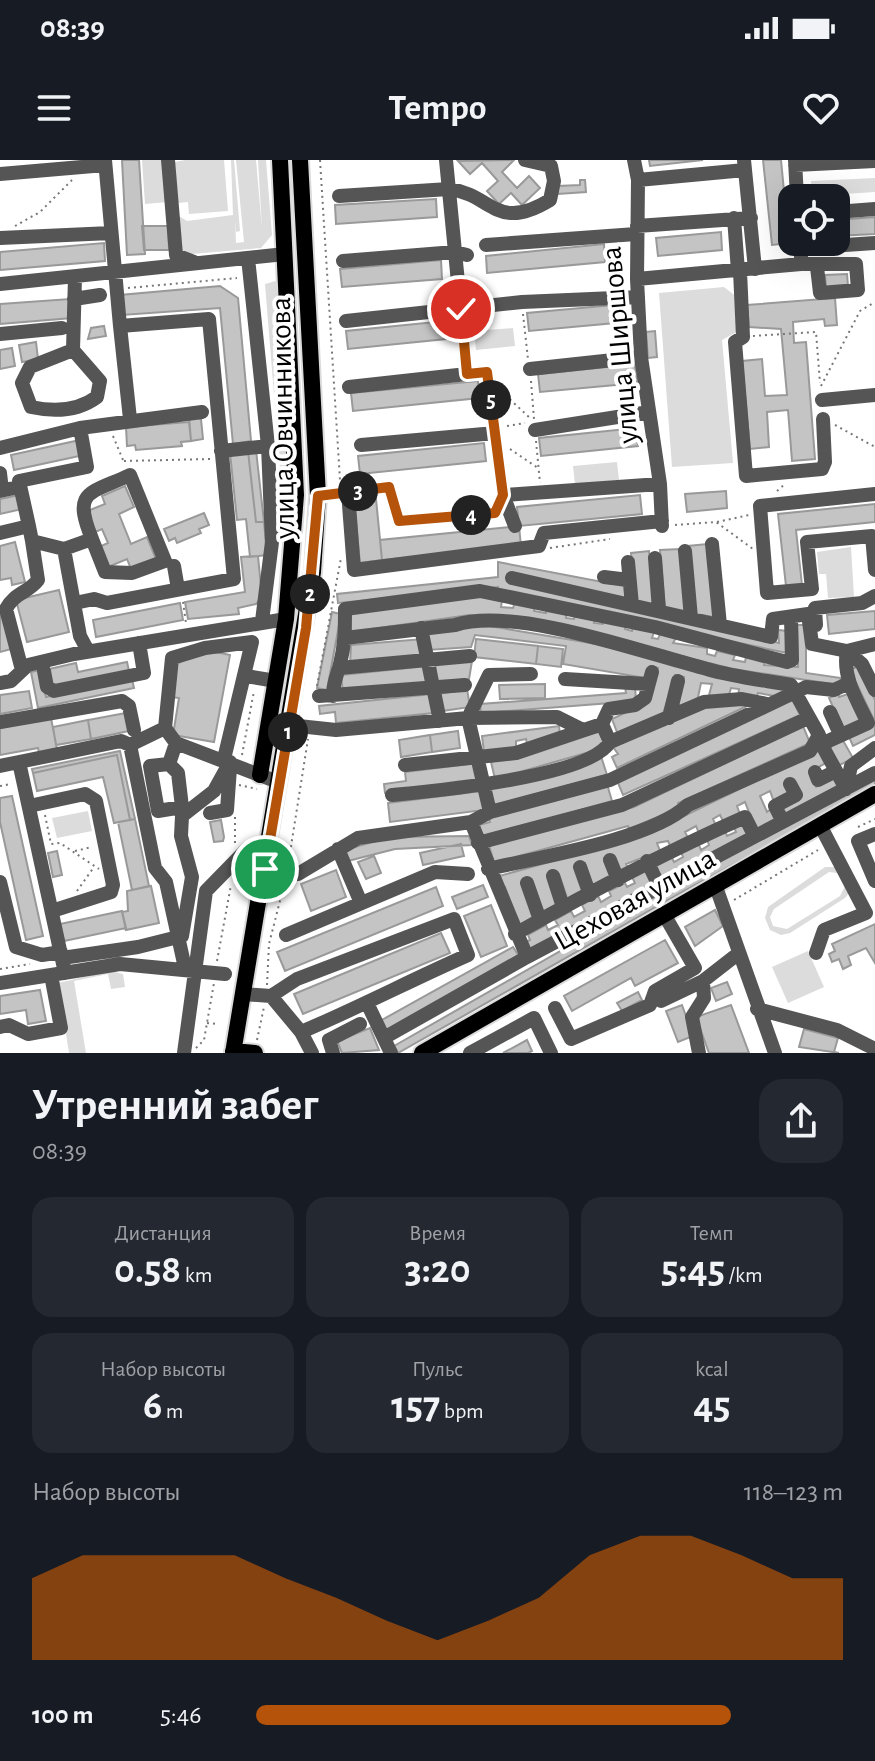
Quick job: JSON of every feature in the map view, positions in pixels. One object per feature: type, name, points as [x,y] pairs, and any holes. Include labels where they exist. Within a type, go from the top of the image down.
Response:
[{"type":"main road","name":"улица Овчинникова","points":[[259,782],[286,619],[296,495],[280,160]]},
{"type":"main road","name":"улица Овчинникова","points":[[233,1052],[313,572],[318,496],[300,160]]},
{"type":"main road","name":"Цеховая улица","points":[[422,1053],[875,794]]},
{"type":"main road","points":[[233,1052],[258,1045]]},
{"type":"street","points":[[168,160],[176,255],[198,264]]},
{"type":"street","points":[[446,160],[461,253],[461,309],[467,374]]},
{"type":"street","points":[[339,196],[449,189],[462,191],[492,210],[530,212],[550,200],[554,181],[551,166],[525,160]]},
{"type":"street","name":"улица Ширшова","points":[[634,160],[638,180],[637,279],[641,357],[660,484],[662,524]]},
{"type":"street","points":[[796,184],[795,163],[875,161]]},
{"type":"street","points":[[0,174],[105,162],[130,419]]},
{"type":"street","points":[[638,180],[745,165],[751,218],[745,270],[743,337],[735,342],[746,476],[822,469],[825,462],[823,419]]},
{"type":"street","points":[[850,211],[875,209]]},
{"type":"street","points":[[734,218],[745,270]]},
{"type":"street","points":[[486,245],[751,218]]},
{"type":"street","points":[[0,238],[111,233]]},
{"type":"street","points":[[850,244],[875,243]]},
{"type":"street","points":[[343,261],[461,253]]},
{"type":"street","points":[[0,284],[285,254]]},
{"type":"street","points":[[801,256],[801,264]]},
{"type":"street","points":[[248,258],[268,446],[272,542],[262,621]]},
{"type":"street","points":[[637,279],[801,264],[817,267]]},
{"type":"street","points":[[73,350],[30,367],[22,383],[31,407],[48,411],[76,408],[97,397],[100,381],[73,350],[75,277]]},
{"type":"street","points":[[74,299],[100,295]]},
{"type":"street","points":[[346,321],[522,302],[638,297]]},
{"type":"street","points":[[75,603],[94,599],[107,603],[234,579],[209,319],[120,326]]},
{"type":"street","points":[[0,334],[62,328]]},
{"type":"street","points":[[530,369],[641,357]]},
{"type":"street","points":[[349,387],[487,372],[503,495],[515,526]]},
{"type":"street","points":[[822,400],[875,395]]},
{"type":"street","points":[[0,448],[130,419],[202,412]]},
{"type":"street","points":[[535,426],[649,412]]},
{"type":"street","points":[[22,670],[6,609],[12,597],[32,589],[38,580],[19,481],[87,467],[80,428]]},
{"type":"street","points":[[361,445],[495,433]]},
{"type":"street","points":[[221,455],[268,446]]},
{"type":"street","points":[[127,468],[165,561],[132,573],[105,572],[92,539],[81,514],[82,503],[87,495],[127,468]]},
{"type":"street","points":[[0,473],[1,490],[19,487]]},
{"type":"street","points":[[503,495],[660,484]]},
{"type":"street","points":[[318,496],[389,487],[399,521],[495,513],[503,495]]},
{"type":"street","points":[[348,492],[354,570],[539,546],[544,533],[662,524]]},
{"type":"street","points":[[875,494],[760,506],[767,593],[812,589],[807,542],[872,536],[875,570]]},
{"type":"street","points":[[0,533],[30,534],[64,549],[92,539]]},
{"type":"street","points":[[712,544],[720,625]]},
{"type":"street","points":[[64,549],[80,636],[88,651]]},
{"type":"street","points":[[685,551],[691,618]]},
{"type":"street","points":[[655,558],[659,610]]},
{"type":"street","points":[[628,562],[632,605]]},
{"type":"street","points":[[174,566],[180,589]]},
{"type":"street","points":[[604,577],[629,580]]},
{"type":"street","points":[[512,578],[771,637],[773,619],[808,614],[812,644],[847,651],[870,668],[875,690]]},
{"type":"street","points":[[465,685],[326,696],[339,668],[345,638],[345,609],[480,591],[655,627],[787,662],[792,660],[791,617]]},
{"type":"street","points":[[818,645],[815,608],[862,603],[875,596]]},
{"type":"street","points":[[0,683],[11,681],[22,670],[88,651],[286,619]]},
{"type":"street","points":[[345,638],[472,620],[528,625],[626,645],[709,670],[791,685],[819,735],[810,751],[688,805],[678,814],[642,830],[488,869]]},
{"type":"street","points":[[421,628],[430,659],[440,721]]},
{"type":"street","points":[[210,813],[227,810],[231,762],[251,676],[252,642],[205,648],[172,658],[165,728],[176,743],[231,762],[259,782],[279,783]]},
{"type":"street","points":[[44,671],[47,687],[54,691],[144,673],[139,643]]},
{"type":"street","points":[[847,651],[875,644]]},
{"type":"street","points":[[846,789],[824,749],[826,742],[868,723],[849,683],[844,665],[847,651]]},
{"type":"street","points":[[339,668],[470,656]]},
{"type":"street","points":[[490,812],[468,718],[489,675],[531,674]]},
{"type":"street","points":[[251,676],[276,681]]},
{"type":"street","points":[[405,765],[516,753],[602,724],[609,709],[635,705],[645,698],[650,678],[565,679]]},
{"type":"street","points":[[669,718],[678,681]]},
{"type":"street","points":[[265,869],[298,874],[358,838],[390,831],[471,822],[490,812],[610,780],[806,687],[834,690],[849,683]]},
{"type":"street","points":[[392,795],[485,786],[590,757],[604,752],[610,742],[669,718],[706,695],[767,704]]},
{"type":"street","points":[[0,722],[122,701],[129,706],[155,868],[166,882],[178,940],[190,969]]},
{"type":"street","points":[[830,712],[840,734]]},
{"type":"street","points":[[289,725],[336,730],[468,718],[557,717],[583,730]]},
{"type":"street","points":[[478,843],[622,805],[808,718]]},
{"type":"street","points":[[602,724],[610,742]]},
{"type":"street","points":[[0,766],[121,741],[165,728]]},
{"type":"street","points":[[169,764],[176,743]]},
{"type":"street","points":[[846,789],[851,766],[875,748]]},
{"type":"street","points":[[0,1027],[9,1025],[28,1034],[61,1028],[60,964],[36,805],[19,762]]},
{"type":"street","points":[[178,940],[192,877],[181,836],[182,816],[214,791],[231,762]]},
{"type":"street","points":[[815,772],[818,780],[836,771]]},
{"type":"street","points":[[389,1035],[527,957],[875,773]]},
{"type":"street","points":[[782,820],[770,802],[796,795],[790,784]]},
{"type":"street","points":[[36,805],[92,796],[96,801],[112,877],[111,892],[78,906],[52,911]]},
{"type":"street","points":[[515,934],[743,812],[754,835]]},
{"type":"street","points":[[471,822],[527,957]]},
{"type":"street","points":[[816,953],[824,930],[866,913],[821,827]]},
{"type":"street","points":[[875,834],[858,841],[875,881]]},
{"type":"street","points":[[338,849],[361,903]]},
{"type":"street","points":[[186,1052],[190,969],[206,891],[241,853]]},
{"type":"street","points":[[610,860],[618,880]]},
{"type":"street","points":[[647,861],[660,888]]},
{"type":"street","points":[[580,867],[590,895]]},
{"type":"street","points":[[286,935],[435,872],[468,874]]},
{"type":"street","points":[[166,882],[170,874],[192,877]]},
{"type":"street","points":[[553,876],[563,907]]},
{"type":"street","points":[[0,882],[16,947],[60,964],[120,964],[220,974]]},
{"type":"street","points":[[527,883],[540,920]]},
{"type":"street","points":[[716,887],[775,1053]]},
{"type":"street","points":[[555,1008],[571,1039],[650,1005],[655,991],[695,968],[665,916]]},
{"type":"street","points":[[185,918],[202,921]]},
{"type":"street","points":[[243,994],[271,996],[297,979],[454,919],[468,955],[394,988],[368,1005],[301,1032]]},
{"type":"street","points":[[0,983],[60,964],[178,940]]},
{"type":"street","points":[[661,1001],[703,981],[739,953]]},
{"type":"street","points":[[699,1053],[692,1017],[704,998],[703,981]]},
{"type":"street","points":[[271,996],[301,1032],[324,1052],[329,1040],[360,1024]]},
{"type":"street","points":[[368,1005],[391,1053]]},
{"type":"street","points":[[757,1009],[837,1030],[875,1049]]},
{"type":"street","points":[[470,1053],[534,1018],[551,1053]]},
{"type":"path","points":[[13,227],[40,212],[86,166]]},
{"type":"path","points":[[522,302],[541,492]]},
{"type":"path","points":[[820,384],[860,311],[875,302]]},
{"type":"path","points":[[743,337],[816,332],[822,400]]},
{"type":"path","points":[[488,379],[535,426]]},
{"type":"path","points":[[823,419],[875,447]]},
{"type":"path","points":[[108,424],[127,468],[221,455]]},
{"type":"path","points":[[495,433],[535,426]]},
{"type":"path","points":[[495,433],[539,469]]},
{"type":"path","points":[[662,524],[716,522],[747,517],[760,506]]},
{"type":"path","points":[[716,522],[764,557]]},
{"type":"path","points":[[549,549],[617,537]]},
{"type":"path","points":[[180,589],[187,634]]},
{"type":"path","points":[[236,798],[237,784],[231,762],[251,676]]},
{"type":"path","points":[[237,784],[259,782]]},
{"type":"path","points":[[36,805],[51,844],[60,843],[112,877]]},
{"type":"path","points":[[186,1052],[204,1040],[220,974],[241,853],[235,811]]},
{"type":"path","points":[[852,831],[875,819]]},
{"type":"path","points":[[723,907],[829,843]]},
{"type":"path","points":[[74,852],[105,844]]},
{"type":"path","points":[[78,906],[76,894],[95,866]]},
{"type":"path","points":[[207,1023],[217,1024]]},
{"type":"shaded area","points":[[142,160],[165,160],[168,202],[145,204]]},
{"type":"shaded area","points":[[224,160],[228,211],[189,214],[188,202],[178,203],[179,216],[187,221],[233,215],[231,160],[234,160],[240,231],[236,232],[235,219],[236,243],[244,242],[236,160],[256,160],[262,229],[258,160],[266,160],[272,235],[261,248],[180,255],[175,162]]},
{"type":"shaded area","points":[[875,178],[875,192],[850,194],[850,184],[811,184],[811,181]]},
{"type":"shaded area","points":[[279,280],[288,467],[287,525],[281,530],[281,481],[265,284]]},
{"type":"shaded area","points":[[724,287],[738,298],[740,330],[722,340],[733,463],[672,467],[659,293]]},
{"type":"shaded area","points":[[513,328],[515,346],[476,350],[474,331]]},
{"type":"shaded area","points":[[617,462],[619,480],[575,484],[573,466]]},
{"type":"shaded area","points":[[851,547],[854,597],[828,598],[826,574],[819,574],[817,552]]},
{"type":"shaded area","points":[[88,811],[92,831],[57,838],[52,818]]},
{"type":"shaded area","points":[[825,867],[837,867],[849,893],[790,933],[781,935],[770,930],[765,918],[768,907]],"holes":[[[829,872],[838,873],[845,886],[840,896],[787,929],[773,926],[770,917],[774,909]]]},
{"type":"shaded area","points":[[808,951],[824,987],[788,1003],[772,967]]},
{"type":"shaded area","points":[[111,971],[123,974],[125,987],[111,989],[108,974],[74,981],[86,1053],[69,1053],[58,983]]},
{"type":"building","points":[[122,160],[139,160],[145,254],[127,255]]},
{"type":"building","points":[[514,160],[502,172],[517,188],[529,176],[540,188],[522,205],[511,193],[499,204],[487,191],[498,181],[482,163],[470,174],[458,161]]},
{"type":"building","points":[[649,160],[703,160],[650,166]]},
{"type":"building","points":[[763,160],[781,160],[783,184],[778,184],[778,244],[772,245]]},
{"type":"building","points":[[580,180],[585,180],[586,192],[558,194],[558,186],[580,185]]},
{"type":"building","points":[[436,199],[437,217],[336,224],[335,205]]},
{"type":"building","points":[[875,217],[875,234],[850,235],[850,219]]},
{"type":"building","points":[[142,226],[168,226],[169,250],[144,250]]},
{"type":"building","points":[[721,232],[722,250],[658,256],[656,238]]},
{"type":"building","points":[[104,243],[105,261],[0,270],[0,252]]},
{"type":"building","points":[[604,244],[605,262],[487,273],[486,256]]},
{"type":"building","points":[[441,260],[442,279],[342,287],[340,269]]},
{"type":"building","points":[[847,274],[848,286],[826,287],[825,275]]},
{"type":"building","points":[[220,286],[238,298],[251,441],[233,444],[220,308],[122,315],[120,295]]},
{"type":"building","points":[[835,298],[837,325],[825,326],[824,319],[793,322],[794,343],[806,342],[815,459],[792,461],[788,410],[767,412],[769,447],[750,449],[742,361],[762,359],[765,396],[787,395],[781,329],[749,327],[747,305]]},
{"type":"building","points":[[70,299],[72,318],[0,324],[0,304]]},
{"type":"building","points":[[624,304],[626,322],[529,331],[527,313]]},
{"type":"building","points":[[445,321],[446,339],[348,349],[346,331]]},
{"type":"building","points":[[104,326],[106,336],[88,339],[91,328]]},
{"type":"building","points":[[655,331],[657,357],[648,358],[646,332]]},
{"type":"building","points":[[36,342],[38,359],[22,362],[19,345]]},
{"type":"building","points":[[12,348],[15,366],[0,369],[0,350]]},
{"type":"building","points":[[635,364],[637,383],[540,392],[538,374]]},
{"type":"building","points":[[478,381],[479,398],[353,411],[351,393]]},
{"type":"building","points":[[189,416],[201,419],[203,439],[191,441]]},
{"type":"building","points":[[189,422],[191,441],[181,442],[182,446],[136,450],[135,445],[127,446],[126,427]]},
{"type":"building","points":[[636,428],[638,446],[541,456],[539,438]]},
{"type":"building","points":[[80,440],[84,455],[14,470],[11,455]]},
{"type":"building","points":[[484,443],[486,461],[360,474],[358,456]]},
{"type":"building","points":[[256,450],[264,522],[256,522],[248,451]]},
{"type":"building","points":[[248,451],[256,522],[264,522],[267,555],[250,557],[246,519],[237,520],[230,453]]},
{"type":"building","points":[[125,486],[134,507],[119,514],[131,544],[147,537],[156,559],[131,569],[127,559],[108,567],[99,547],[108,543],[102,529],[93,533],[85,512],[105,504],[102,496]]},
{"type":"building","points":[[726,491],[727,508],[687,512],[685,494]]},
{"type":"building","points":[[19,495],[22,509],[0,514],[0,499]]},
{"type":"building","points":[[640,495],[642,514],[519,526],[517,507]]},
{"type":"building","points":[[376,499],[382,560],[360,563],[354,502]]},
{"type":"building","points":[[875,504],[875,522],[796,530],[802,585],[786,586],[778,514]]},
{"type":"building","points":[[204,513],[209,525],[199,529],[201,533],[177,543],[175,538],[169,541],[164,529]]},
{"type":"building","points":[[519,526],[521,546],[382,560],[380,540]]},
{"type":"building","points":[[15,542],[25,582],[12,585],[11,578],[0,580],[0,546]]},
{"type":"building","points":[[707,544],[714,617],[695,614],[688,546]]},
{"type":"building","points":[[680,549],[685,612],[665,609],[660,550]]},
{"type":"building","points":[[649,551],[655,605],[635,603],[631,553]]},
{"type":"building","points":[[258,556],[262,597],[256,604],[238,608],[239,614],[188,619],[185,602],[245,592],[241,557]]},
{"type":"building","points":[[498,562],[629,587],[627,598],[671,617],[779,643],[778,630],[787,631],[787,653],[498,592],[498,587],[338,603],[337,594],[498,577]]},
{"type":"building","points":[[59,590],[69,632],[27,642],[16,600]]},
{"type":"building","points":[[477,596],[502,601],[501,607],[513,608],[515,602],[535,605],[534,611],[546,613],[547,608],[567,611],[566,618],[574,619],[576,612],[596,617],[594,623],[603,624],[604,619],[626,624],[625,629],[632,631],[633,626],[654,632],[652,638],[658,639],[660,634],[676,638],[673,643],[707,648],[707,654],[715,656],[717,651],[735,655],[733,660],[745,662],[746,657],[765,661],[764,665],[798,667],[797,625],[806,625],[806,673],[841,678],[839,685],[733,669],[527,618],[469,615],[351,632],[350,614]]},
{"type":"building","points":[[180,603],[183,620],[96,637],[93,620]]},
{"type":"building","points":[[0,608],[11,649],[0,652]]},
{"type":"building","points":[[875,611],[875,629],[829,634],[827,615]]},
{"type":"building","points":[[332,612],[341,614],[327,690],[317,688]]},
{"type":"building","points":[[471,623],[626,649],[787,686],[780,697],[758,693],[756,699],[738,697],[739,689],[731,688],[728,698],[708,699],[712,684],[701,683],[697,702],[684,707],[677,705],[684,677],[675,675],[663,714],[618,735],[612,719],[650,701],[658,668],[650,666],[645,678],[563,664],[566,646],[475,635],[471,647],[428,650],[427,631]]},
{"type":"building","points":[[423,639],[425,655],[350,664],[351,645]]},
{"type":"building","points":[[476,639],[538,646],[536,664],[474,657]]},
{"type":"building","points":[[538,646],[563,649],[561,667],[536,664]]},
{"type":"building","points":[[206,650],[230,655],[214,742],[173,735],[179,698],[171,697],[176,664]]},
{"type":"building","points":[[472,661],[469,679],[437,682],[435,664]]},
{"type":"building","points":[[127,662],[129,671],[52,687],[49,669],[76,663],[78,672]]},
{"type":"building","points":[[427,666],[429,684],[343,693],[341,675]]},
{"type":"building","points":[[858,666],[875,700],[875,722],[850,670]]},
{"type":"building","points":[[40,670],[46,697],[132,679],[134,688],[38,708],[31,672]]},
{"type":"building","points":[[545,684],[545,698],[500,699],[499,685]]},
{"type":"building","points":[[635,686],[636,701],[481,713],[480,704],[626,693],[625,687]]},
{"type":"building","points":[[467,689],[470,707],[442,711],[439,694]]},
{"type":"building","points":[[29,691],[32,708],[0,714],[0,695]]},
{"type":"building","points":[[432,694],[434,713],[336,723],[335,712],[320,714],[319,706]]},
{"type":"building","points":[[838,694],[839,697],[848,694],[861,724],[844,732],[829,698]]},
{"type":"building","points":[[792,699],[800,715],[623,795],[616,778]]},
{"type":"building","points":[[745,701],[747,706],[617,768],[612,757],[618,754],[613,747],[706,704]]},
{"type":"building","points":[[126,713],[129,731],[91,739],[88,720]]},
{"type":"building","points":[[51,718],[57,749],[39,753],[38,748],[0,755],[0,728]]},
{"type":"building","points":[[88,720],[91,739],[56,745],[53,727]]},
{"type":"building","points":[[875,725],[875,735],[853,746],[849,737]]},
{"type":"building","points":[[559,726],[560,735],[527,744],[526,739],[516,741],[516,747],[484,752],[482,736]]},
{"type":"building","points":[[803,726],[810,743],[678,803],[679,808],[629,829],[628,826],[494,863],[489,845],[634,807]]},
{"type":"building","points":[[458,731],[460,748],[432,752],[430,735]]},
{"type":"building","points":[[602,731],[607,747],[495,779],[491,762]]},
{"type":"building","points":[[430,735],[432,752],[401,757],[399,740]]},
{"type":"building","points":[[841,737],[853,758],[838,766],[827,745]]},
{"type":"building","points":[[820,750],[826,763],[809,772],[816,787],[835,777],[840,786],[785,814],[781,806],[800,796],[793,780],[785,784],[789,795],[774,802],[770,791],[760,796],[767,812],[771,809],[776,821],[756,831],[745,802],[737,806],[741,817],[725,825],[720,815],[713,819],[717,828],[700,836],[696,826],[685,832],[689,840],[671,848],[668,841],[657,843],[660,851],[626,864],[628,868],[620,872],[613,856],[604,858],[612,880],[594,890],[585,863],[576,866],[585,893],[568,901],[559,874],[549,877],[560,907],[544,915],[532,880],[523,883],[536,921],[520,928],[505,887],[500,889],[496,877],[645,835]]},
{"type":"building","points":[[120,751],[135,819],[130,820],[117,755],[33,773],[32,769]]},
{"type":"building","points":[[117,755],[130,820],[114,823],[103,777],[37,791],[33,773]]},
{"type":"building","points":[[601,756],[607,775],[492,806],[488,789]]},
{"type":"building","points":[[477,763],[479,781],[385,793],[384,784],[406,781],[405,772]]},
{"type":"building","points":[[875,776],[875,788],[686,890],[398,1053],[394,1046],[681,882]]},
{"type":"building","points":[[607,784],[612,801],[483,838],[479,825],[490,822],[488,817]]},
{"type":"building","points":[[481,791],[484,810],[390,822],[388,803]]},
{"type":"building","points":[[12,796],[43,936],[26,940],[0,822],[0,798]]},
{"type":"building","points":[[135,819],[149,886],[132,890],[118,822]]},
{"type":"building","points":[[221,820],[223,841],[214,842],[210,822]]},
{"type":"building","points":[[743,823],[747,834],[660,880],[656,863],[671,856],[674,862],[683,857],[681,852],[698,843],[701,850],[709,845],[707,839],[725,831],[727,836],[736,832],[734,827]]},
{"type":"building","points":[[469,836],[472,845],[395,849],[344,862],[341,851],[390,837]]},
{"type":"building","points":[[461,844],[464,856],[423,865],[420,853]]},
{"type":"building","points":[[57,851],[62,875],[53,877],[48,853]]},
{"type":"building","points":[[374,856],[381,873],[366,879],[358,862]]},
{"type":"building","points":[[644,867],[653,883],[529,951],[524,943],[530,940],[528,935],[546,925],[548,930],[558,925],[555,920],[571,911],[574,917],[585,911],[582,905],[598,896],[601,902],[611,896],[609,891],[625,883],[627,887],[635,883],[631,875]]},
{"type":"building","points":[[336,870],[346,897],[311,911],[301,884]]},
{"type":"building","points":[[483,885],[488,897],[457,909],[452,897]]},
{"type":"building","points":[[151,886],[159,923],[126,930],[122,912],[128,911],[127,891]]},
{"type":"building","points":[[436,887],[443,906],[285,971],[277,952]]},
{"type":"building","points":[[491,905],[507,946],[481,957],[464,916]]},
{"type":"building","points":[[715,910],[723,926],[695,946],[685,927]]},
{"type":"building","points":[[122,911],[126,928],[64,941],[60,924]]},
{"type":"building","points":[[875,924],[875,963],[866,948],[848,956],[851,965],[843,969],[839,959],[832,962],[829,954],[835,951],[832,944]]},
{"type":"building","points":[[441,933],[450,953],[303,1014],[294,994]]},
{"type":"building","points":[[665,940],[678,963],[635,986],[631,978],[572,1011],[564,996]]},
{"type":"building","points":[[513,947],[519,956],[386,1031],[380,1021]]},
{"type":"building","points":[[727,982],[732,994],[716,1001],[711,988]]},
{"type":"building","points":[[40,990],[46,1021],[28,1024],[26,1010],[0,1014],[0,996]]},
{"type":"building","points":[[638,992],[642,1000],[622,1011],[617,1003]]},
{"type":"building","points":[[682,1005],[693,1036],[678,1042],[666,1011]]},
{"type":"building","points":[[731,1005],[749,1053],[709,1053],[696,1017]]},
{"type":"building","points":[[370,1028],[379,1050],[342,1053],[337,1041]]},
{"type":"building","points":[[804,1029],[838,1038],[834,1052],[839,1053],[799,1047]]},
{"type":"building","points":[[527,1040],[532,1051],[503,1053]]},
{"type":"route","points":[[265,869],[306,628],[318,496],[389,487],[399,521],[495,513],[503,495],[487,372],[467,374],[461,309]]}]
